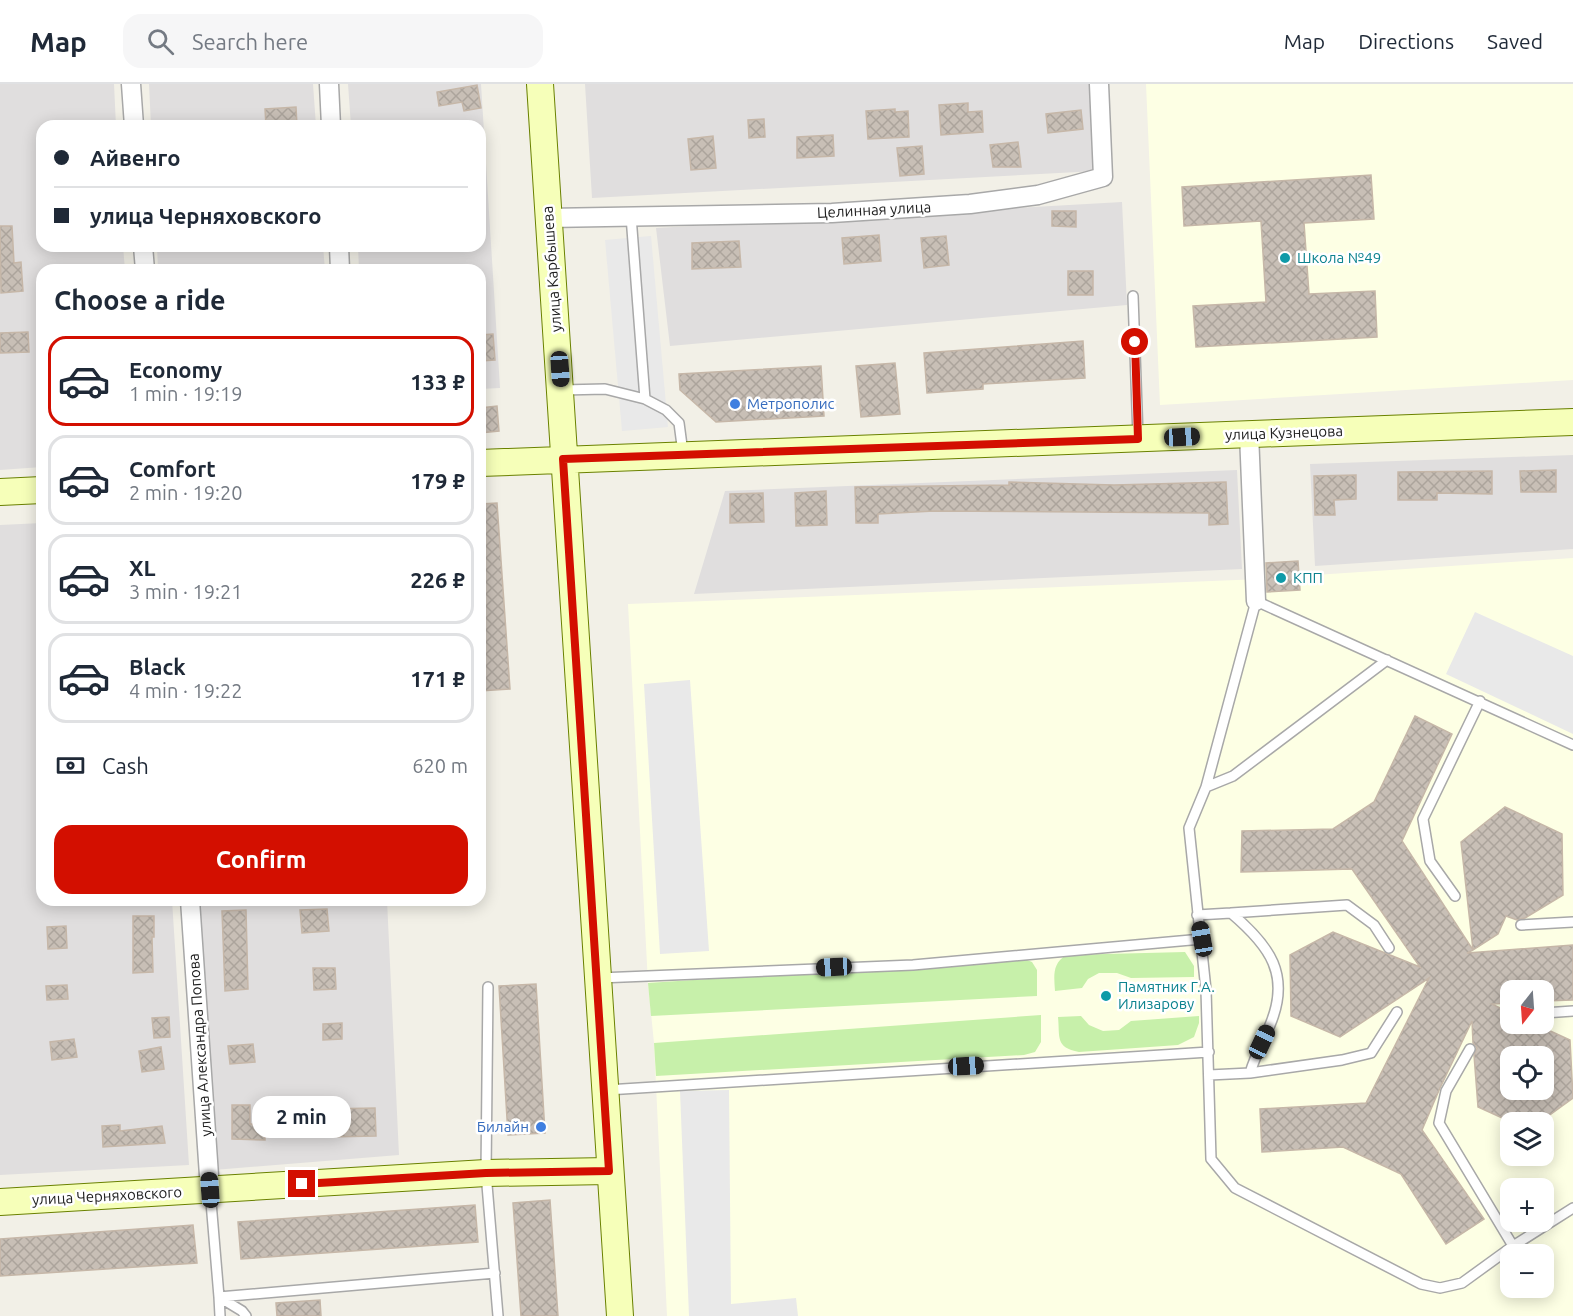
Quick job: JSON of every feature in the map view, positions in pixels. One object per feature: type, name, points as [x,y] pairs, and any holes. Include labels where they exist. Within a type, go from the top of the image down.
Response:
[{"type":"street","points":[[131,84],[134,120]]},
{"type":"street","points":[[328,84],[331,120]]},
{"type":"street","name":"улица Карбышева","points":[[540,84],[562,390],[563,459],[620,1316]]},
{"type":"street","name":"Целинная улица","points":[[548,218],[832,213],[970,204],[1038,195],[1103,177],[1099,84]]},
{"type":"street","name":"улица Кузнецова","points":[[486,463],[1573,422]]},
{"type":"street","points":[[1249,434],[1256,601]]},
{"type":"street","points":[[0,492],[36,489]]},
{"type":"street","name":"улица Александра Попова","points":[[190,906],[210,1190]]},
{"type":"street","name":"улица Черняховского","points":[[0,1202],[486,1173],[609,1171]]},
{"type":"lane","points":[[631,216],[645,399]]},
{"type":"lane","points":[[1134,296],[1138,439]]},
{"type":"lane","points":[[562,390],[605,389],[645,399],[666,410],[679,423],[683,454]]},
{"type":"lane","points":[[1500,1255],[1462,1283],[1440,1288],[1421,1284],[1235,1188],[1211,1159],[1209,1052],[1202,939],[1197,915],[1189,828],[1206,787],[1256,601],[1573,745]]},
{"type":"lane","points":[[1206,787],[1233,776],[1387,660]]},
{"type":"lane","points":[[1455,896],[1430,861],[1423,819],[1480,701]]},
{"type":"lane","points":[[1197,915],[1347,905],[1374,925],[1389,948]]},
{"type":"lane","points":[[1231,913],[1248,927],[1271,956],[1280,990],[1271,1024],[1250,1073]]},
{"type":"lane","points":[[1521,925],[1573,922]]},
{"type":"lane","points":[[596,978],[913,965],[1202,939]]},
{"type":"lane","points":[[488,987],[486,1173],[498,1316]]},
{"type":"lane","points":[[1554,1012],[1573,1011]]},
{"type":"lane","points":[[1209,1075],[1250,1073],[1342,1060],[1371,1053],[1397,1012]]},
{"type":"lane","points":[[1470,1049],[1446,1091],[1439,1123],[1512,1244]]},
{"type":"lane","points":[[605,1090],[1209,1052]]},
{"type":"lane","points":[[210,1190],[220,1316]]},
{"type":"lane","points":[[1516,1244],[1573,1208]]},
{"type":"lane","points":[[219,1298],[495,1273]]},
{"type":"lane","points":[[219,1298],[242,1311],[246,1316]]},
{"type":"shaded area","points":[[0,84],[114,84],[116,120],[36,120],[36,252],[124,252],[124,264],[36,264],[36,467],[0,470]]},
{"type":"shaded area","points":[[149,84],[313,84],[316,120],[151,120]]},
{"type":"shaded area","points":[[348,84],[481,84],[483,120],[351,120]]},
{"type":"shaded area","points":[[585,84],[1092,84],[1097,171],[592,198]]},
{"type":"shaded area","points":[[1146,84],[1573,84],[1573,380],[1160,405]]},
{"type":"shaded area","points":[[486,164],[500,388],[486,389],[486,264],[359,264],[358,252],[486,252]]},
{"type":"shaded area","points":[[1122,202],[1127,305],[670,346],[656,228]]},
{"type":"shaded area","points":[[651,236],[668,427],[622,431],[605,240]]},
{"type":"shaded area","points":[[157,252],[324,252],[324,264],[158,264]]},
{"type":"shaded area","points":[[1573,455],[1573,549],[1315,566],[1310,464]]},
{"type":"shaded area","points":[[1237,470],[1242,569],[694,594],[725,491]]},
{"type":"shaded area","points":[[36,523],[36,906],[172,906],[189,1165],[0,1175],[0,525]]},
{"type":"shaded area","points":[[1573,558],[1573,1316],[667,1316],[654,1043],[648,983],[628,604],[1262,579],[1262,563],[1298,561],[1300,576]]},
{"type":"shaded area","points":[[1475,612],[1573,656],[1573,734],[1446,674]]},
{"type":"shaded area","points":[[690,680],[709,951],[660,954],[644,684]]},
{"type":"shaded area","points":[[198,906],[387,906],[399,1155],[214,1170]]},
{"type":"shaded area","points":[[729,1090],[731,1304],[796,1298],[798,1316],[689,1316],[680,1091]]},
{"type":"green space","points":[[1185,952],[1194,966],[1194,977],[1131,978],[1117,973],[1099,973],[1088,979],[1082,988],[1055,991],[1056,966],[1066,955]]},
{"type":"green space","points":[[1022,958],[1032,962],[1037,970],[1037,996],[651,1016],[648,983]]},
{"type":"green space","points":[[1041,1015],[1041,1042],[1035,1052],[1024,1055],[656,1076],[654,1043]]},
{"type":"green space","points":[[1081,1016],[1089,1025],[1103,1031],[1119,1030],[1131,1021],[1199,1016],[1199,1023],[1194,1037],[1178,1045],[1079,1052],[1071,1050],[1060,1041],[1058,1017]]},
{"type":"building","points":[[477,85],[481,108],[464,111],[462,102],[439,106],[437,92]]},
{"type":"building","points":[[968,103],[968,112],[982,111],[983,132],[941,135],[939,105]]},
{"type":"building","points":[[296,107],[297,120],[266,120],[265,109]]},
{"type":"building","points":[[895,109],[895,112],[908,111],[909,137],[868,139],[866,111]]},
{"type":"building","points":[[1081,110],[1083,129],[1048,133],[1046,114]]},
{"type":"building","points":[[764,119],[765,137],[749,138],[748,120]]},
{"type":"building","points":[[833,135],[834,156],[797,158],[797,137]]},
{"type":"building","points":[[713,136],[716,168],[691,170],[688,139]]},
{"type":"building","points":[[1018,142],[1021,167],[993,167],[990,145]]},
{"type":"building","points":[[922,146],[924,174],[900,176],[897,148]]},
{"type":"building","name":"Школа №49","points":[[1371,175],[1374,219],[1304,223],[1309,294],[1375,291],[1377,337],[1196,347],[1193,306],[1266,302],[1261,221],[1184,226],[1182,187]]},
{"type":"building","points":[[1052,211],[1076,211],[1076,227],[1052,226]]},
{"type":"building","points":[[0,226],[12,226],[14,263],[21,262],[23,291],[1,293]]},
{"type":"building","points":[[879,235],[881,261],[844,264],[842,238]]},
{"type":"building","points":[[946,236],[949,265],[924,268],[921,238]]},
{"type":"building","points":[[739,241],[741,267],[692,269],[692,243]]},
{"type":"building","points":[[1068,271],[1093,271],[1093,295],[1068,295]]},
{"type":"building","points":[[28,332],[29,352],[0,353],[0,333]]},
{"type":"building","points":[[493,334],[495,360],[486,361],[486,335]]},
{"type":"building","points":[[1083,341],[1085,378],[983,384],[983,389],[927,393],[924,353]]},
{"type":"building","points":[[895,363],[900,414],[861,417],[856,366]]},
{"type":"building","points":[[821,366],[824,416],[716,422],[680,390],[679,374]]},
{"type":"building","points":[[497,406],[499,431],[486,432],[486,407]]},
{"type":"building","points":[[1556,470],[1556,492],[1521,492],[1520,471]]},
{"type":"building","points":[[1492,471],[1492,494],[1437,493],[1437,500],[1398,500],[1398,472]]},
{"type":"building","points":[[1356,475],[1356,499],[1334,500],[1335,515],[1315,515],[1314,476]]},
{"type":"building","points":[[1009,482],[1114,485],[1226,482],[1228,524],[1209,525],[1209,513],[934,511],[878,514],[878,523],[856,523],[855,487],[1009,485]]},
{"type":"building","points":[[826,491],[827,525],[796,526],[795,493]]},
{"type":"building","points":[[763,493],[764,522],[730,523],[730,494]]},
{"type":"building","points":[[497,503],[510,689],[486,691],[486,504]]},
{"type":"building","name":"КПП","points":[[1298,561],[1300,590],[1267,592],[1266,563]]},
{"type":"building","points":[[1415,716],[1452,734],[1402,841],[1473,950],[1467,953],[1573,945],[1573,1000],[1554,1001],[1554,980],[1500,980],[1500,1004],[1492,1004],[1500,1008],[1500,1034],[1554,1033],[1570,1040],[1573,1098],[1554,1112],[1500,1112],[1500,1117],[1478,1107],[1474,1055],[1477,1048],[1473,1043],[1472,1021],[1422,1130],[1484,1219],[1446,1244],[1401,1174],[1343,1147],[1262,1152],[1260,1109],[1366,1103],[1429,978],[1340,1037],[1291,1016],[1290,955],[1333,932],[1420,967],[1352,869],[1241,872],[1242,831],[1333,829],[1374,802]]},
{"type":"building","points":[[1505,807],[1562,834],[1563,895],[1525,918],[1517,920],[1506,916],[1498,934],[1473,950],[1461,842]]},
{"type":"building","points":[[327,909],[329,931],[302,933],[300,910]]},
{"type":"building","points":[[246,910],[248,989],[225,991],[222,911]]},
{"type":"building","points":[[133,916],[154,916],[153,972],[133,973]]},
{"type":"building","points":[[66,926],[67,948],[48,949],[47,927]]},
{"type":"building","points":[[313,968],[335,968],[336,989],[314,990]]},
{"type":"building","points":[[536,984],[545,1133],[508,1135],[499,986]]},
{"type":"building","points":[[67,985],[68,999],[47,1000],[46,986]]},
{"type":"building","points":[[169,1017],[170,1037],[154,1038],[152,1018]]},
{"type":"building","points":[[342,1023],[342,1039],[323,1040],[323,1024]]},
{"type":"building","points":[[74,1039],[77,1057],[52,1060],[50,1042]]},
{"type":"building","points":[[253,1044],[255,1062],[230,1064],[228,1046]]},
{"type":"building","points":[[161,1047],[164,1069],[142,1072],[139,1051]]},
{"type":"building","points":[[232,1105],[250,1105],[250,1124],[265,1124],[265,1140],[232,1139]]},
{"type":"building","points":[[375,1108],[376,1136],[327,1137],[326,1109]]},
{"type":"building","points":[[120,1125],[120,1131],[162,1126],[165,1143],[103,1147],[102,1126]]},
{"type":"building","points":[[550,1200],[558,1316],[521,1316],[513,1203]]},
{"type":"building","points":[[475,1205],[478,1242],[241,1259],[238,1222]]},
{"type":"building","points":[[193,1225],[197,1263],[0,1276],[0,1239]]},
{"type":"building","points":[[320,1300],[321,1316],[277,1316],[276,1303]]},
{"type":"place","name":"Школа №49","points":[[1285,258]]},
{"type":"place","name":"Метрополис","points":[[735,404]]},
{"type":"place","name":"КПП","points":[[1281,578]]},
{"type":"place","name":"Памятник Г.А. Илизарову","points":[[1106,996]]},
{"type":"place","name":"Билайн","points":[[541,1127]]},
{"type":"route","points":[[302,1184],[486,1173],[609,1171],[563,459],[1138,439],[1135,342]]}]
